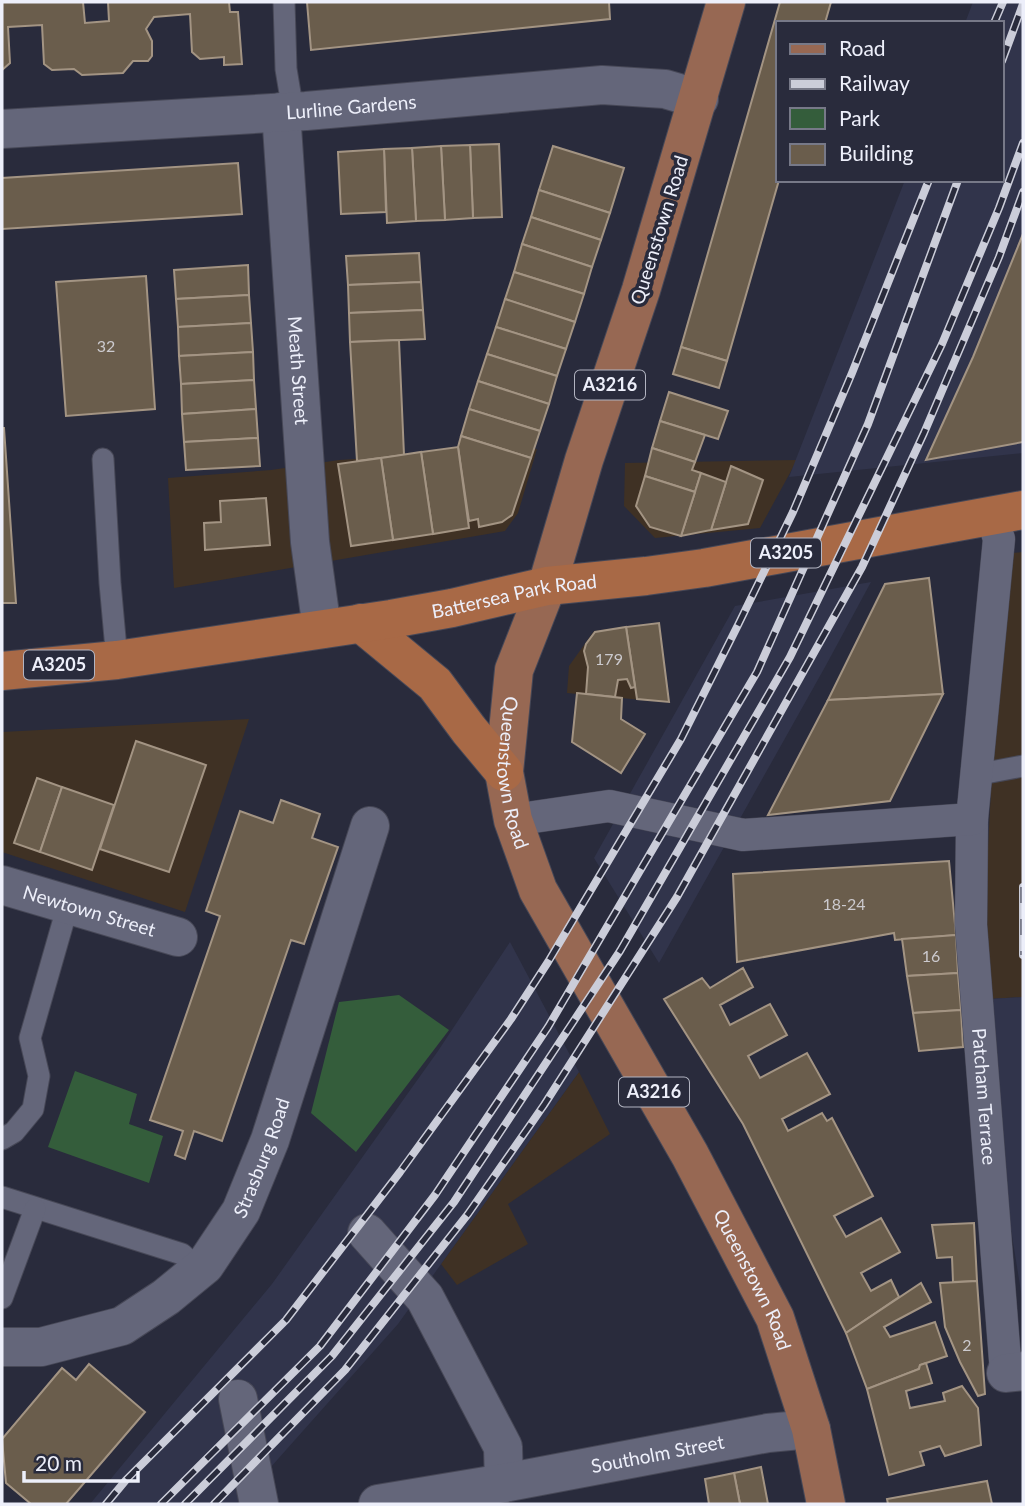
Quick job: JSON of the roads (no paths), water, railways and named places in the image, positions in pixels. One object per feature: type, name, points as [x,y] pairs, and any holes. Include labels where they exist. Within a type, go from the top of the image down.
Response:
[{"type":"highway","name":"Battersea Park Road","points":[[2,671],[117,660],[361,623],[452,608],[547,586],[704,568],[1008,514]]},
{"type":"highway","name":"A3216","points":[[361,623],[435,684],[504,772]]},
{"type":"main road","name":"Queenstown Road","points":[[726,2],[641,290],[581,470],[547,586],[514,670],[504,772],[513,820],[538,890],[690,1155],[766,1300],[797,1382],[811,1429],[827,1504]]},
{"type":"street","name":"Lurline Gardens","points":[[2,129],[287,111],[602,85],[665,89],[699,99]]},
{"type":"street","name":"Meath Street","points":[[287,111],[310,542],[322,629]]},
{"type":"street","name":"Patcham Terrace","points":[[1008,514],[999,539],[975,775],[971,925],[1015,1372]]},
{"type":"street","points":[[513,820],[609,806],[743,835],[972,819]]},
{"type":"street","name":"Strasburg Road","points":[[2,1347],[41,1347],[122,1326],[166,1297],[205,1265],[241,1211],[270,1140],[370,826]]},
{"type":"street","name":"Newtown Street","points":[[2,886],[178,937]]},
{"type":"street","points":[[367,1233],[425,1298],[503,1447],[504,1483]]},
{"type":"street","points":[[239,1399],[259,1504]]},
{"type":"street","name":"Southolm Street","points":[[378,1504],[768,1433],[811,1429]]},
{"type":"lane","points":[[284,2],[287,111]]},
{"type":"lane","points":[[103,459],[117,660]]},
{"type":"lane","points":[[975,775],[1023,766]]},
{"type":"lane","points":[[2,1139],[14,1132],[33,1109],[39,1076],[30,1038],[68,905]]},
{"type":"lane","points":[[2,1197],[181,1254],[199,1270]]},
{"type":"lane","points":[[2,1298],[35,1209]]},
{"type":"railway","points":[[995,21],[1003,2]]},
{"type":"railway","points":[[1004,56],[1023,4]]},
{"type":"railway","points":[[185,1504],[332,1356],[454,1202],[620,951],[790,657],[942,344],[1023,143]]},
{"type":"railway","points":[[106,1504],[126,1480],[286,1320],[400,1172],[511,1019],[548,962],[681,739],[739,623],[793,512],[928,182]]},
{"type":"railway","points":[[161,1504],[320,1346],[435,1195],[548,1027],[757,672],[868,424],[957,182]]},
{"type":"railway","points":[[214,1504],[345,1370],[468,1214],[544,1105],[677,897],[862,567],[924,433],[999,257],[1023,192]]},
{"type":"railway","points":[[1023,887],[1023,955]]}]
